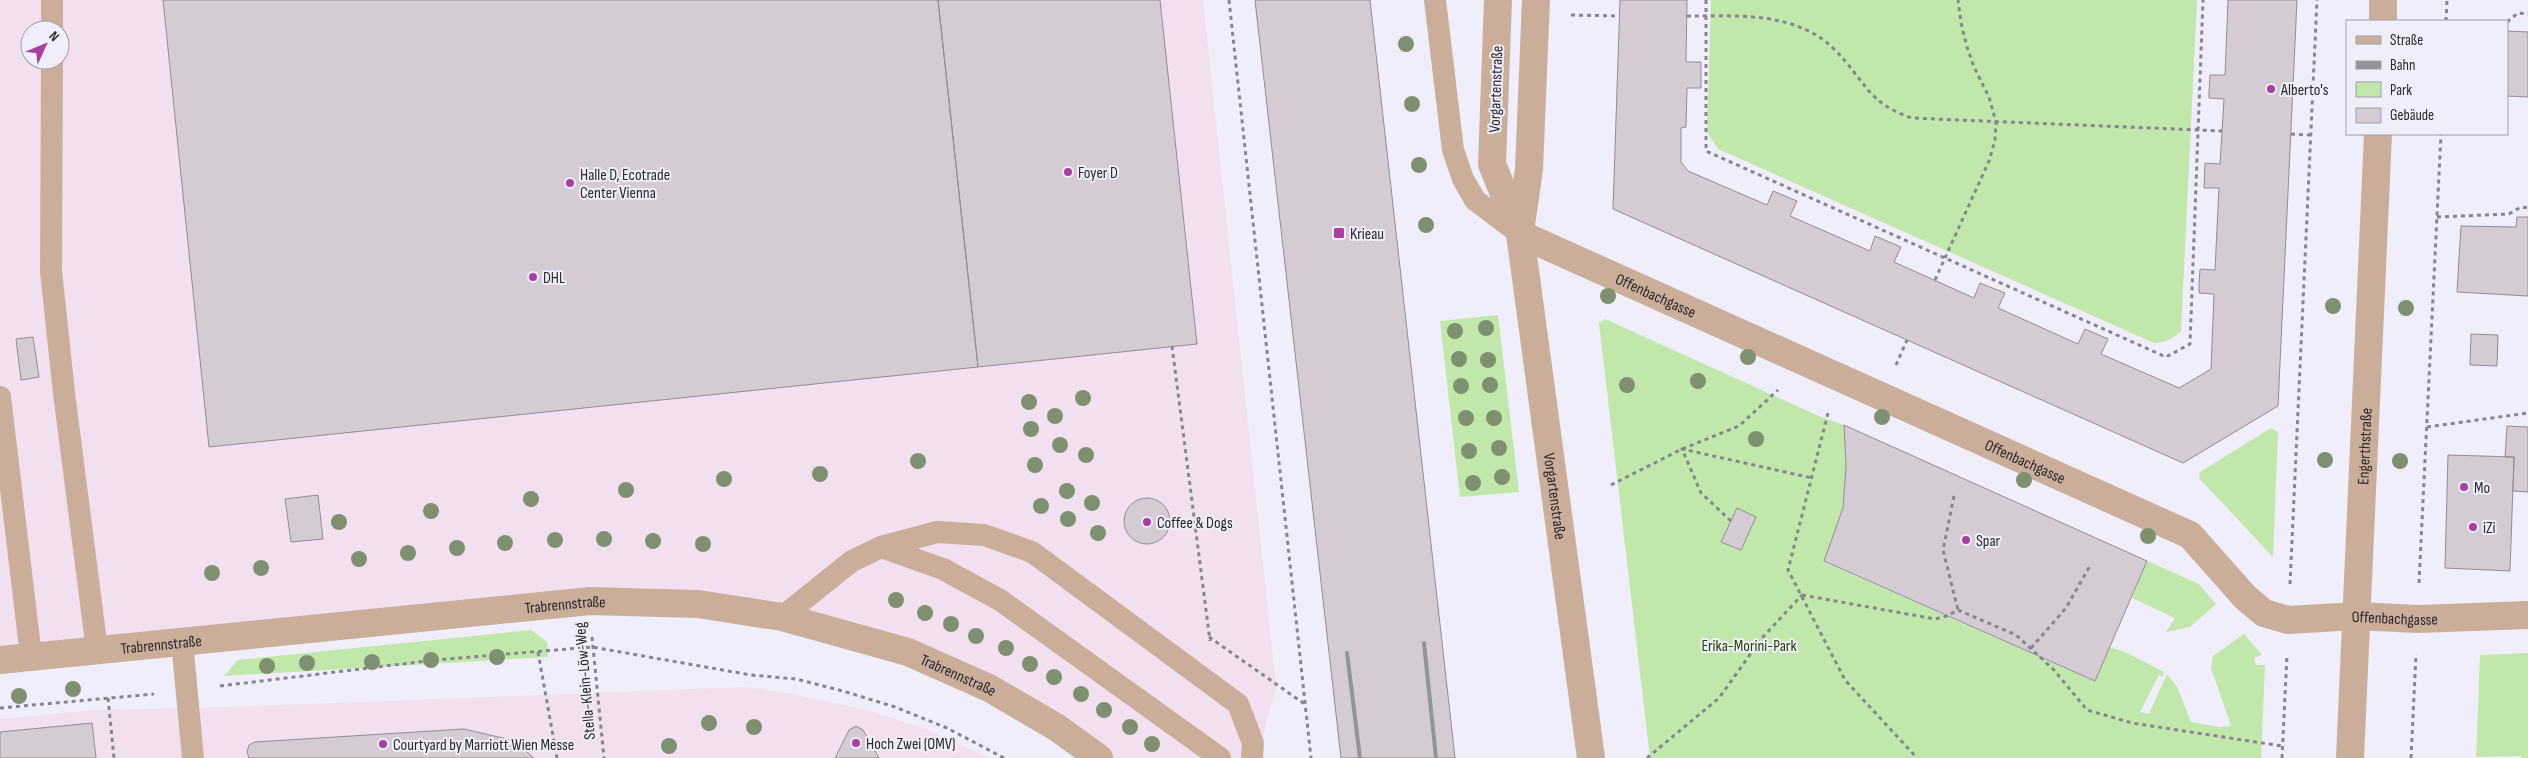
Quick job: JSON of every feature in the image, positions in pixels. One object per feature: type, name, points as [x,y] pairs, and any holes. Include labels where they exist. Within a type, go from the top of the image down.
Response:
[{"type":"street","name":"Vorgartenstraße","points":[[1498,0],[1492,164],[1520,234],[1591,758]]},
{"type":"street","points":[[2382,20],[2384,0]]},
{"type":"street","name":"Vorgartenstraße","points":[[1520,234],[1530,169],[1535,7]]},
{"type":"street","name":"Engerthstraße","points":[[2350,758],[2378,135]]},
{"type":"street","name":"Offenbachgasse","points":[[1520,234],[2190,535],[2245,596],[2264,613],[2288,620],[2356,616],[2418,619],[2528,615]]},
{"type":"street","name":"Trabrennstraße","points":[[0,660],[590,601],[698,604],[782,617],[908,652],[980,684],[1056,727],[1099,758]]},
{"type":"lane","points":[[52,0],[52,20]]},
{"type":"lane","points":[[1436,0],[1453,150],[1463,179],[1475,200],[1520,234]]},
{"type":"lane","points":[[52,70],[51,271],[64,393],[98,650]]},
{"type":"lane","points":[[0,397],[31,656]]},
{"type":"lane","points":[[782,617],[852,561],[881,547],[937,532],[984,535],[1032,552],[1238,704],[1253,743],[1252,758]]},
{"type":"lane","points":[[881,547],[943,569],[1000,600],[1220,758]]},
{"type":"lane","points":[[182,641],[193,758]]},
{"type":"path","points":[[1229,0],[1311,758]]},
{"type":"path","points":[[1706,0],[1706,151],[2166,357],[2190,344],[2203,0]]},
{"type":"path","points":[[1935,280],[1989,161],[1995,140],[1996,122],[1990,97],[1974,67],[1967,47],[1958,0]]},
{"type":"path","points":[[2282,758],[2317,0]]},
{"type":"path","points":[[2446,20],[2447,0]]},
{"type":"path","points":[[1535,7],[1619,16]]},
{"type":"path","points":[[2508,21],[2518,13],[2528,14]]},
{"type":"path","points":[[1687,16],[1747,15],[1775,20],[1821,38],[1834,50],[1868,93],[1882,105],[1896,113],[1912,118],[2222,132]]},
{"type":"path","points":[[2291,134],[2311,135]]},
{"type":"path","points":[[2411,758],[2441,135]]},
{"type":"path","points":[[2437,217],[2509,214],[2521,207],[2528,208]]},
{"type":"path","points":[[1172,346],[1216,688]]},
{"type":"path","points":[[1611,485],[1682,449],[1739,426],[1778,390]]},
{"type":"path","points":[[1828,413],[1788,570],[1845,680],[1917,758]]},
{"type":"path","points":[[2427,427],[2528,413]]},
{"type":"path","points":[[1682,449],[1812,478]]},
{"type":"path","points":[[1682,449],[1701,493],[1730,521]]},
{"type":"path","points":[[1954,496],[1943,550],[1958,610]]},
{"type":"path","points":[[2030,648],[2066,608],[2091,564]]},
{"type":"path","points":[[1802,595],[1935,619],[1947,616],[1958,610]]},
{"type":"path","points":[[1647,758],[1719,698],[1762,638],[1802,595]]},
{"type":"path","name":"Stella-Klein-Löw-Weg","points":[[590,601],[592,647],[604,758]]},
{"type":"path","points":[[1958,610],[2016,634],[2054,670],[2087,710],[2132,723],[2282,746]]},
{"type":"path","points":[[1209,636],[1306,705]]},
{"type":"path","points":[[0,708],[188,690],[435,660],[592,647],[751,674],[796,679],[843,691],[895,707],[947,728],[1004,758]]},
{"type":"path","points":[[538,652],[557,758]]},
{"type":"path","points":[[108,698],[114,758]]},
{"type":"shaded area","points":[[0,0],[1203,0],[1276,687],[1257,758],[1099,758],[989,688],[698,604],[0,660]]},
{"type":"shaded area","points":[[745,687],[793,694],[867,710],[929,730],[989,758],[0,758],[0,719],[94,710],[231,707]]},
{"type":"green space","points":[[1711,0],[2197,0],[2181,331],[2169,340],[2154,343],[1718,149],[1707,132]]},
{"type":"green space","points":[[1498,315],[1519,492],[1460,497],[1440,321]]},
{"type":"green space","name":"Erika-Morini-Park","points":[[1605,319],[1821,417],[1844,425],[1846,466],[1843,508],[1824,562],[2094,681],[2110,647],[2125,652],[2164,672],[2163,677],[2159,675],[2140,712],[2149,714],[2167,674],[2177,687],[2191,722],[2219,727],[2231,726],[2211,668],[2213,656],[2244,634],[2262,655],[2254,658],[2256,665],[2265,665],[2261,758],[1650,758],[1599,323]]},
{"type":"green space","points":[[2271,428],[2278,432],[2273,557],[2199,478],[2200,472]]},
{"type":"green space","points":[[2147,561],[2199,584],[2216,604],[2190,627],[2166,632],[2175,618],[2132,598]]},
{"type":"green space","points":[[531,630],[547,642],[548,657],[224,676],[238,660]]},
{"type":"green space","points":[[2528,653],[2528,758],[2521,758],[2521,756],[2476,757],[2480,655]]},
{"type":"building","name":"Halle D, Ecotrade Center Vienna","points":[[163,0],[938,0],[978,367],[209,447]]},
{"type":"building","name":"Foyer D","points":[[938,0],[1160,0],[1197,344],[978,367]]},
{"type":"building","points":[[1255,0],[1370,0],[1455,758],[1341,758]]},
{"type":"building","points":[[1620,0],[1687,0],[1686,62],[1701,62],[1701,88],[1687,88],[1686,127],[1681,128],[1681,162],[1688,171],[1767,205],[1773,191],[1797,201],[1790,216],[1870,251],[1875,236],[1901,247],[1894,262],[1974,298],[1980,283],[2005,293],[1998,308],[2078,344],[2085,329],[2108,339],[2101,354],[2179,388],[2211,369],[2214,294],[2199,293],[2199,286],[2200,269],[2215,270],[2219,188],[2204,188],[2205,163],[2220,164],[2224,99],[2209,98],[2209,93],[2210,75],[2225,75],[2228,0],[2297,0],[2278,406],[2183,463],[1613,209]]},
{"type":"building","points":[[2508,31],[2528,32],[2528,97],[2508,96]]},
{"type":"building","points":[[2517,217],[2528,217],[2528,296],[2457,292],[2461,226],[2516,227]]},
{"type":"building","points":[[2471,334],[2498,335],[2497,366],[2470,365]]},
{"type":"building","points":[[33,337],[39,377],[21,380],[16,339]]},
{"type":"building","name":"Spar","points":[[1844,425],[2147,561],[2095,681],[1824,561],[1843,508],[1846,466]]},
{"type":"building","points":[[2507,426],[2528,427],[2528,492],[2513,491],[2514,457],[2505,457]]},
{"type":"building","points":[[2448,455],[2514,457],[2510,571],[2445,568]]},
{"type":"building","points":[[318,495],[323,539],[291,542],[285,499]]},
{"type":"building","name":"Coffee & Dogs","points":[[1142,498],[1152,498],[1164,504],[1169,512],[1169,530],[1164,538],[1156,543],[1142,544],[1134,541],[1127,534],[1124,526],[1124,516],[1127,508],[1134,501]]},
{"type":"building","points":[[1737,508],[1756,517],[1741,550],[1721,542]]},
{"type":"building","points":[[92,723],[96,758],[0,758],[0,732]]},
{"type":"building","name":"Hoch Zwei (OMV)","points":[[856,726],[863,730],[879,758],[835,758],[849,730]]},
{"type":"building","name":"Courtyard by Marriott Wien Messe","points":[[464,729],[507,739],[520,746],[534,758],[249,758],[247,752],[249,745],[255,742]]},
{"type":"railway","points":[[1424,643],[1436,758]]},
{"type":"railway","points":[[1347,653],[1360,758]]},
{"type":"place","name":"Alberto's","points":[[2271,89]]},
{"type":"place","name":"Foyer D","points":[[1068,172]]},
{"type":"place","name":"Halle D, Ecotrade Center Vienna","points":[[570,183]]},
{"type":"place","name":"Krieau","points":[[1339,233]]},
{"type":"place","name":"DHL","points":[[533,277]]},
{"type":"place","name":"Mo","points":[[2464,487]]},
{"type":"place","name":"Coffee & Dogs","points":[[1147,522]]},
{"type":"place","name":"iZi","points":[[2473,527]]},
{"type":"place","name":"Spar","points":[[1966,540]]},
{"type":"place","name":"Hoch Zwei (OMV)","points":[[856,743]]},
{"type":"place","name":"Courtyard by Marriott Wien Messe","points":[[383,744]]}]
